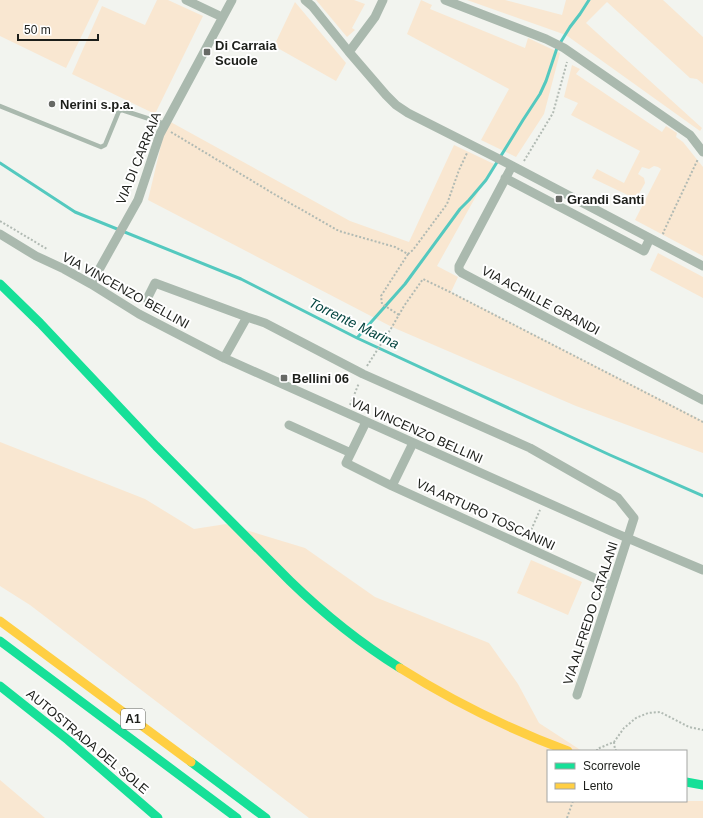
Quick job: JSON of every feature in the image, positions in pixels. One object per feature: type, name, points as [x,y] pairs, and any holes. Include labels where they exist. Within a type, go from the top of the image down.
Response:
[{"type":"main road","points":[[0,284],[33,316],[190,481],[295,586],[336,622],[362,642],[395,664],[427,685],[462,705],[514,729],[565,750]]},
{"type":"main road","name":"A1","points":[[0,621],[266,818]]},
{"type":"main road","name":"AUTOSTRADA DEL SOLE","points":[[0,641],[237,818]]},
{"type":"main road","name":"AUTOSTRADA DEL SOLE","points":[[0,686],[68,740],[158,818]]},
{"type":"main road","points":[[687,782],[703,785]]},
{"type":"street","points":[[186,0],[222,17]]},
{"type":"street","name":"VIA DI CARRAIA","points":[[91,284],[138,200],[160,134],[232,0]]},
{"type":"street","points":[[305,0],[312,6],[386,95],[408,113],[504,161],[703,266]]},
{"type":"street","points":[[349,52],[375,16],[383,0]]},
{"type":"street","points":[[445,0],[546,39],[567,50],[690,135],[701,147]]},
{"type":"street","name":"VIA ACHILLE GRANDI","points":[[515,167],[506,178],[459,266],[460,272],[703,400]]},
{"type":"street","points":[[506,178],[644,250],[650,238]]},
{"type":"street","name":"VIA VINCENZO BELLINI","points":[[0,234],[36,256],[91,284],[139,314],[224,358],[544,502],[703,570]]},
{"type":"street","points":[[147,299],[155,282],[247,317],[265,322],[363,373]]},
{"type":"street","points":[[224,358],[247,317]]},
{"type":"street","name":"VIA ALFREDO CATALANI","points":[[363,373],[530,448],[618,498],[634,518],[577,695]]},
{"type":"street","points":[[289,425],[351,453],[366,422]]},
{"type":"street","points":[[392,486],[413,443]]},
{"type":"street","name":"VIA ARTURO TOSCANINI","points":[[351,453],[346,463],[392,486],[612,586]]},
{"type":"lane","points":[[0,106],[101,147],[104,145],[119,111],[122,110],[164,126]]},
{"type":"path","points":[[515,167],[553,113],[567,50]]},
{"type":"path","points":[[164,126],[274,194],[339,231],[395,247],[408,254]]},
{"type":"path","points":[[399,315],[382,304],[381,296],[408,254],[413,250],[447,204],[459,170],[471,145]]},
{"type":"path","points":[[668,236],[663,233],[701,147]]},
{"type":"path","points":[[346,413],[363,373],[404,306],[423,279],[703,422]]},
{"type":"path","points":[[524,546],[544,502]]},
{"type":"path","points":[[597,750],[614,742],[624,728],[636,718],[648,713],[660,712],[689,726],[703,730]]},
{"type":"path","points":[[614,742],[615,750]]},
{"type":"path","points":[[567,818],[573,802]]},
{"type":"shaded area","points":[[0,0],[99,0],[66,68],[0,36]]},
{"type":"shaded area","points":[[157,0],[168,0],[203,16],[155,114],[72,74],[102,6],[145,25]]},
{"type":"shaded area","points":[[316,0],[354,0],[365,4],[352,28],[355,30],[347,37]]},
{"type":"shaded area","points":[[421,0],[432,5],[430,9],[525,48],[528,38],[560,53],[544,114],[516,157],[481,140],[509,89],[407,34]]},
{"type":"shaded area","points":[[467,0],[505,0],[562,15],[566,0],[663,0],[703,37],[703,84],[697,79],[690,78],[607,2],[586,23],[702,128],[700,131],[566,35]]},
{"type":"shaded area","points":[[295,2],[346,63],[336,81],[274,46]]},
{"type":"shaded area","points":[[572,65],[580,69],[576,74],[662,132],[666,126],[677,133],[676,137],[683,142],[703,167],[703,256],[635,220],[661,169],[654,166],[649,169],[642,167],[638,174],[644,178],[645,183],[636,199],[592,178],[597,169],[624,183],[640,151],[571,115],[578,103],[564,97]]},
{"type":"shaded area","points":[[167,120],[350,221],[409,242],[454,145],[494,164],[437,266],[458,277],[451,292],[703,421],[703,453],[576,406],[392,327],[148,200]]},
{"type":"shaded area","points":[[658,253],[703,277],[703,298],[650,270]]},
{"type":"shaded area","points":[[0,442],[145,499],[194,529],[226,524],[305,548],[375,597],[489,643],[518,684],[539,723],[580,750],[547,750],[547,802],[703,801],[703,818],[309,818],[30,605],[0,586]]},
{"type":"shaded area","points":[[531,560],[582,582],[568,615],[517,593]]},
{"type":"shaded area","points":[[0,780],[45,818],[0,818]]},
{"type":"waterway","points":[[357,338],[405,284],[460,209],[486,180],[540,94],[557,48],[589,0]]},
{"type":"waterway","name":"Torrente Marina","points":[[0,163],[75,212],[241,279],[357,338],[610,455],[703,496]]},
{"type":"traffic: fast","points":[[0,284],[40,323],[156,446],[290,581],[343,628],[400,668]]},
{"type":"traffic: fast","points":[[0,641],[237,818]]},
{"type":"traffic: fast","points":[[0,686],[68,740],[158,818]]},
{"type":"traffic: fast","points":[[191,762],[266,818]]},
{"type":"traffic: fast","points":[[687,782],[703,785]]},
{"type":"traffic: slow","points":[[0,621],[191,762]]},
{"type":"traffic: slow","points":[[400,668],[482,714],[524,734],[565,750]]},
{"type":"place","name":"Di Carraia Scuole","points":[[207,52]]},
{"type":"place","name":"Nerini s.p.a.","points":[[52,104]]},
{"type":"place","name":"Grandi Santi","points":[[559,199]]},
{"type":"place","name":"Bellini 06","points":[[284,378]]}]
